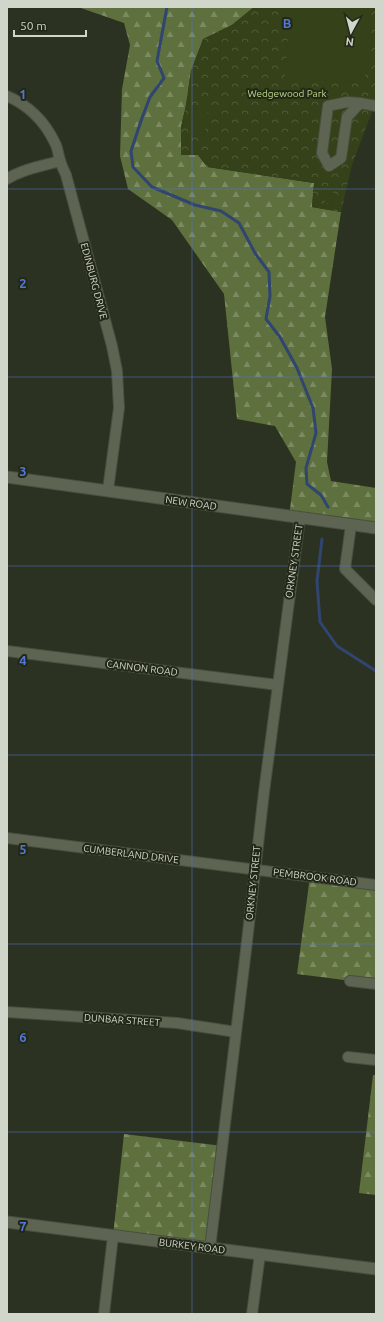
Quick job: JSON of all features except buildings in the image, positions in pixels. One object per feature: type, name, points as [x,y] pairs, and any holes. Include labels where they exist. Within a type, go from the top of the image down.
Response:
[{"type":"street","name":"EDINBURG DRIVE","points":[[7,96],[20,103],[41,121],[56,144],[60,161],[68,182],[112,346],[117,371],[119,408],[108,490]]},
{"type":"street","points":[[360,103],[347,117],[342,158],[329,166],[322,153],[328,106],[347,102],[360,103],[376,106]]},
{"type":"street","points":[[7,179],[31,168],[60,161]]},
{"type":"street","name":"NEW ROAD","points":[[7,476],[376,528]]},
{"type":"street","name":"ORKNEY STREET","points":[[210,1248],[255,869],[300,518]]},
{"type":"street","points":[[351,525],[345,569],[376,600]]},
{"type":"street","name":"CANNON ROAD","points":[[7,651],[278,685]]},
{"type":"street","name":"CUMBERLAND DRIVE","points":[[7,838],[255,869]]},
{"type":"street","name":"PEMBROOK ROAD","points":[[255,869],[376,885]]},
{"type":"street","points":[[350,981],[376,984]]},
{"type":"street","name":"DUNBAR STREET","points":[[7,1012],[177,1024],[236,1032]]},
{"type":"street","points":[[348,1057],[376,1060]]},
{"type":"street","name":"BURKEY ROAD","points":[[7,1222],[376,1269]]},
{"type":"street","points":[[104,1314],[112,1236]]},
{"type":"street","points":[[252,1314],[260,1254]]},
{"type":"green space","points":[[78,7],[254,7],[232,25],[203,39],[191,71],[181,127],[182,155],[198,155],[208,167],[314,183],[312,207],[341,212],[325,317],[332,369],[327,462],[331,481],[376,488],[376,528],[289,517],[296,462],[275,426],[237,419],[224,294],[172,220],[128,189],[120,156],[122,89],[130,45],[124,23]]},
{"type":"green space","name":"Wedgewood Park","points":[[254,7],[376,7],[376,101],[352,165],[341,212],[312,207],[314,183],[207,167],[198,155],[181,155],[181,127],[191,71],[204,39],[232,25]]},
{"type":"green space","points":[[290,7],[364,7],[370,26],[371,44],[363,82],[285,79]]},
{"type":"green space","points":[[193,108],[208,110],[204,138],[188,135]]},
{"type":"green space","points":[[329,185],[335,185],[331,203],[325,203]]},
{"type":"green space","points":[[310,876],[376,885],[376,984],[297,974]]},
{"type":"green space","points":[[373,1075],[376,1075],[376,1195],[359,1193]]},
{"type":"green space","points":[[124,1134],[223,1146],[210,1248],[113,1236]]},
{"type":"waterway","points":[[167,7],[157,61],[164,78],[150,97],[142,118],[131,151],[133,167],[152,187],[195,205],[221,211],[239,223],[255,253],[269,272],[270,296],[266,319],[280,337],[297,368],[313,408],[316,433],[306,468],[307,484],[321,495],[328,507]]},
{"type":"waterway","points":[[322,539],[317,581],[320,622],[337,646],[376,671]]}]
